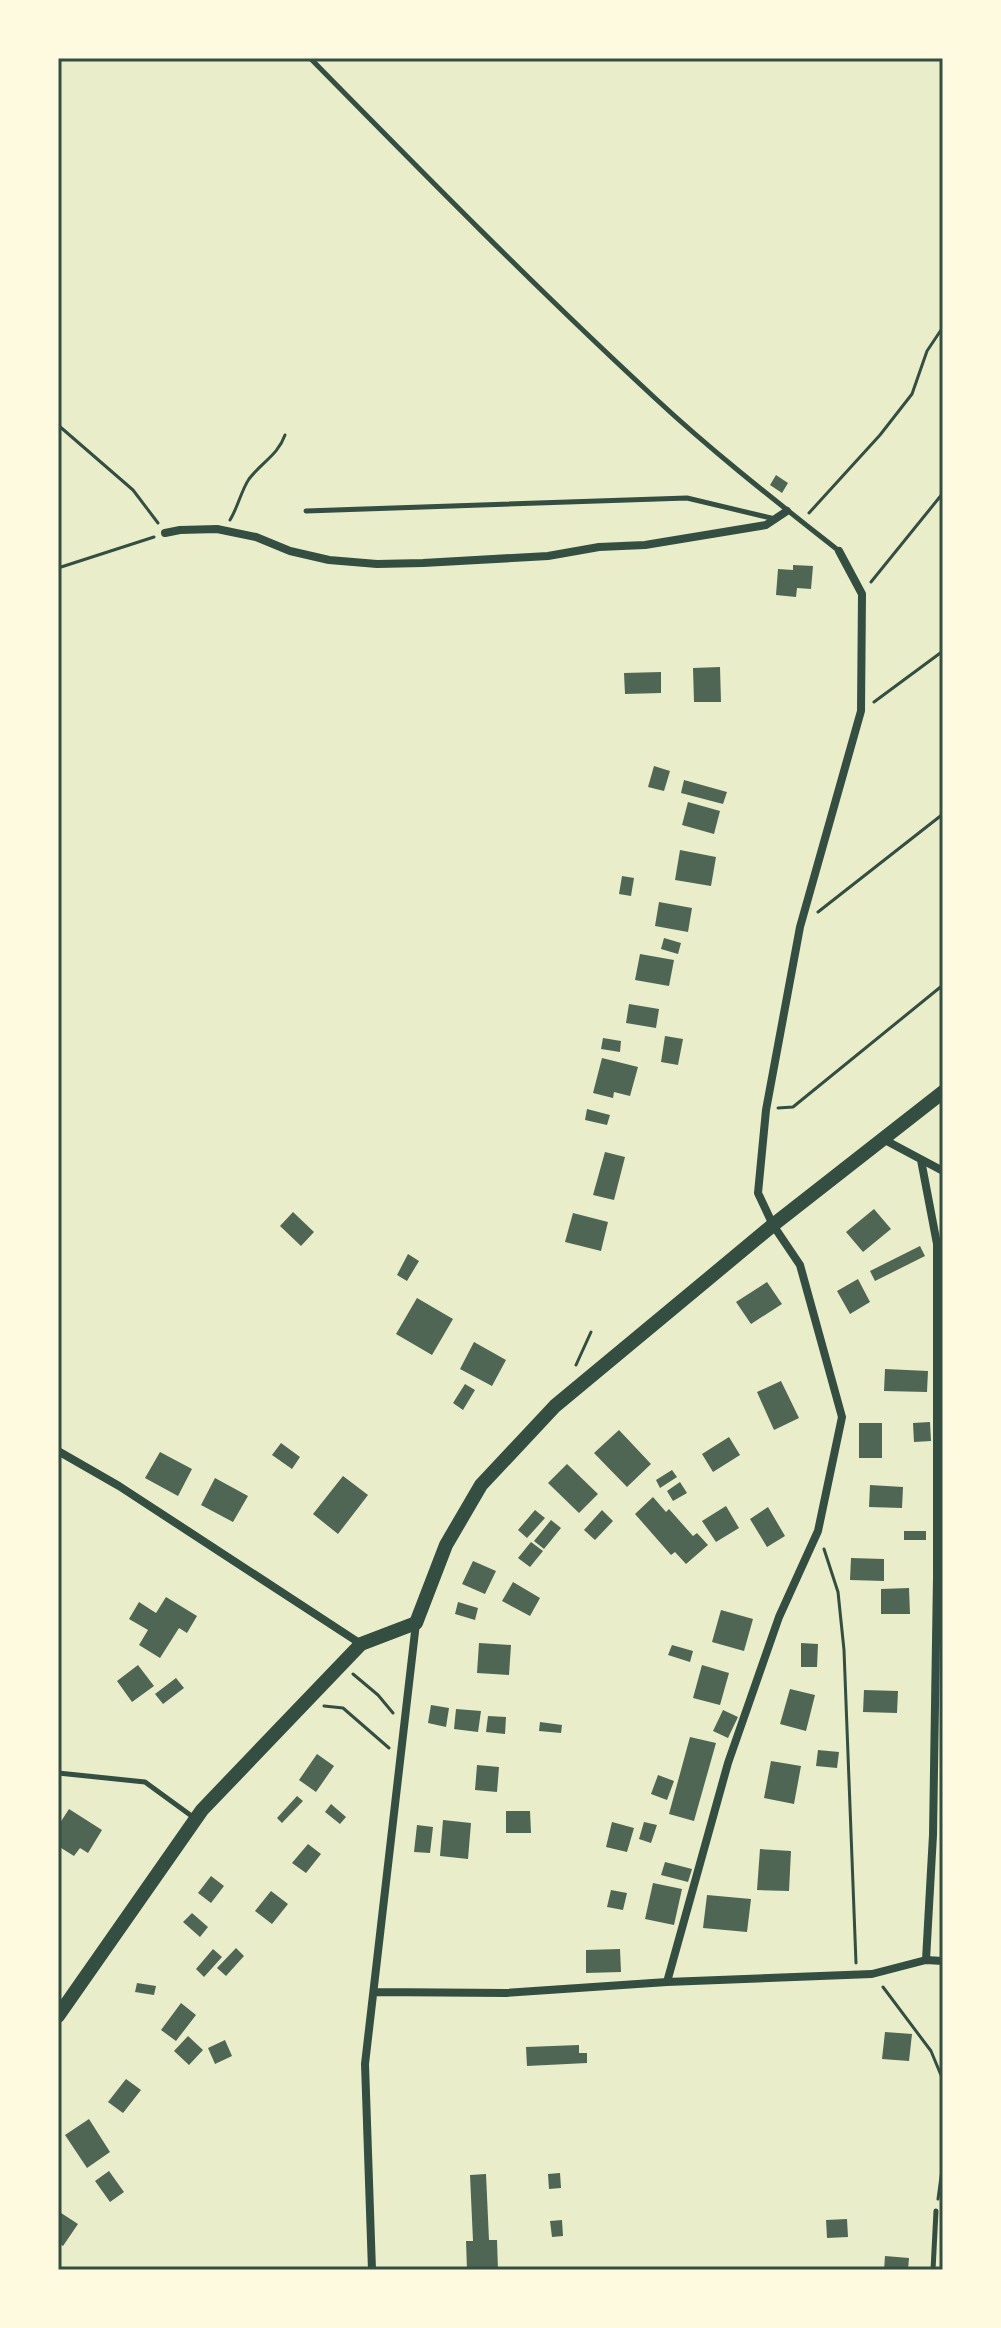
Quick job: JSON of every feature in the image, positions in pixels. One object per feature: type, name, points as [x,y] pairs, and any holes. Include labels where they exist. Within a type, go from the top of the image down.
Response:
[{"type":"main road","points":[[58,2016],[195,1819],[361,1644],[416,1623],[446,1545],[481,1485],[560,1401],[773,1225],[943,1092]]},
{"type":"street","points":[[165,533],[224,530],[329,560],[377,564],[423,563],[548,556],[599,547],[645,545],[766,525],[787,511]]},
{"type":"street","points":[[667,1982],[728,1763],[779,1617],[818,1531],[842,1417],[800,1265],[773,1225],[758,1193],[766,1110],[800,927],[861,711],[862,594],[839,551]]},
{"type":"street","points":[[883,1139],[943,1171]]},
{"type":"street","points":[[921,1160],[937,1244],[937,1592],[933,1835],[926,1960]]},
{"type":"street","points":[[58,1451],[119,1486],[361,1644]]},
{"type":"street","points":[[372,2270],[365,2064],[416,1623]]},
{"type":"street","points":[[374,1992],[506,1993],[667,1982],[856,1975],[926,1960],[943,1961]]},
{"type":"lane","points":[[310,58],[473,224],[657,400],[787,511],[839,551]]},
{"type":"lane","points":[[306,511],[687,498],[776,519]]},
{"type":"lane","points":[[58,1773],[145,1782],[195,1819]]},
{"type":"lane","points":[[933,2270],[936,2211]]},
{"type":"path","points":[[801,521],[880,435],[912,394],[927,351],[943,327]]},
{"type":"path","points":[[58,425],[133,490],[165,533],[58,568]]},
{"type":"path","points":[[224,530],[237,508],[246,483],[260,466],[279,451],[285,435]]},
{"type":"path","points":[[862,594],[943,493]]},
{"type":"path","points":[[861,711],[943,651]]},
{"type":"path","points":[[800,927],[943,814]]},
{"type":"path","points":[[766,1110],[793,1107],[943,985]]},
{"type":"path","points":[[818,1531],[838,1592],[844,1650],[856,1975]]},
{"type":"path","points":[[341,1667],[361,1678],[393,1713]]},
{"type":"path","points":[[304,1704],[343,1708],[389,1748]]},
{"type":"path","points":[[872,1974],[931,2051],[943,2080]]},
{"type":"path","points":[[936,2211],[943,2162]]},
{"type":"building","points":[[776,475],[788,483],[782,493],[770,485]]},
{"type":"building","points":[[793,565],[813,566],[811,589],[797,588],[796,597],[776,595],[778,569],[793,570]]},
{"type":"building","points":[[720,667],[721,702],[694,702],[693,668]]},
{"type":"building","points":[[661,672],[661,693],[625,694],[624,673]]},
{"type":"building","points":[[654,766],[670,771],[664,791],[648,787]]},
{"type":"building","points":[[684,780],[727,792],[723,804],[681,793]]},
{"type":"building","points":[[688,802],[720,811],[714,834],[682,825]]},
{"type":"building","points":[[680,850],[716,857],[711,886],[675,880]]},
{"type":"building","points":[[622,876],[634,878],[631,896],[619,894]]},
{"type":"building","points":[[659,902],[692,908],[688,932],[655,926]]},
{"type":"building","points":[[664,938],[681,943],[678,954],[661,949]]},
{"type":"building","points":[[640,954],[674,960],[669,986],[635,980]]},
{"type":"building","points":[[629,1004],[659,1009],[656,1028],[626,1023]]},
{"type":"building","points":[[665,1036],[683,1039],[678,1065],[661,1062]]},
{"type":"building","points":[[603,1038],[621,1041],[620,1052],[601,1049]]},
{"type":"building","points":[[602,1058],[638,1067],[630,1096],[614,1092],[613,1098],[593,1093]]},
{"type":"building","points":[[587,1109],[610,1115],[607,1125],[585,1120]]},
{"type":"building","points":[[605,1152],[625,1157],[614,1200],[593,1195]]},
{"type":"building","points":[[874,1209],[891,1229],[863,1252],[846,1232]]},
{"type":"building","points":[[293,1212],[314,1232],[301,1246],[280,1226]]},
{"type":"building","points":[[573,1213],[608,1222],[601,1251],[565,1242]]},
{"type":"building","points":[[920,1246],[925,1256],[875,1281],[870,1271]]},
{"type":"building","points":[[408,1254],[419,1261],[407,1281],[397,1275]]},
{"type":"building","points":[[858,1279],[870,1302],[850,1314],[837,1291]]},
{"type":"building","points":[[767,1282],[782,1304],[751,1324],[736,1302]]},
{"type":"building","points":[[417,1298],[453,1319],[432,1355],[396,1334]]},
{"type":"building","points":[[474,1342],[506,1360],[492,1386],[460,1369]]},
{"type":"building","points":[[885,1369],[928,1371],[927,1392],[884,1391]]},
{"type":"building","points":[[781,1381],[799,1418],[774,1430],[757,1392]]},
{"type":"building","points":[[465,1384],[475,1390],[463,1410],[453,1403]]},
{"type":"building","points":[[930,1422],[931,1441],[914,1442],[913,1423]]},
{"type":"building","points":[[859,1423],[882,1423],[882,1458],[859,1458]]},
{"type":"building","points":[[619,1430],[651,1464],[627,1487],[594,1453]]},
{"type":"building","points":[[729,1437],[740,1455],[713,1472],[702,1454]]},
{"type":"building","points":[[281,1443],[300,1457],[292,1469],[272,1455]]},
{"type":"building","points":[[160,1452],[192,1469],[178,1496],[145,1478]]},
{"type":"building","points":[[567,1464],[598,1494],[579,1513],[548,1483]]},
{"type":"building","points":[[672,1470],[677,1477],[660,1488],[656,1480]]},
{"type":"building","points":[[343,1476],[368,1495],[338,1534],[313,1514]]},
{"type":"building","points":[[215,1478],[248,1496],[233,1522],[201,1505]]},
{"type":"building","points":[[680,1482],[687,1493],[673,1501],[667,1491]]},
{"type":"building","points":[[870,1485],[903,1487],[902,1508],[869,1507]]},
{"type":"building","points":[[653,1497],[666,1512],[669,1509],[693,1536],[697,1533],[708,1545],[686,1564],[675,1552],[671,1555],[635,1514]]},
{"type":"building","points":[[726,1506],[739,1528],[716,1542],[702,1521]]},
{"type":"building","points":[[768,1507],[785,1536],[767,1547],[750,1519]]},
{"type":"building","points":[[535,1510],[545,1518],[527,1538],[518,1530]]},
{"type":"building","points":[[602,1510],[613,1521],[595,1540],[584,1530]]},
{"type":"building","points":[[551,1520],[561,1528],[544,1549],[534,1541]]},
{"type":"building","points":[[904,1531],[926,1531],[926,1540],[904,1540]]},
{"type":"building","points":[[531,1542],[543,1551],[530,1567],[518,1558]]},
{"type":"building","points":[[851,1558],[884,1559],[884,1581],[850,1580]]},
{"type":"building","points":[[473,1561],[496,1571],[485,1594],[462,1584]]},
{"type":"building","points":[[513,1582],[540,1598],[530,1616],[502,1601]]},
{"type":"building","points":[[909,1588],[910,1614],[881,1614],[881,1589]]},
{"type":"building","points":[[166,1597],[197,1616],[187,1633],[179,1628],[160,1658],[139,1645],[148,1630],[129,1619],[139,1602],[156,1613]]},
{"type":"building","points":[[458,1602],[478,1608],[475,1620],[455,1614]]},
{"type":"building","points":[[721,1610],[753,1619],[744,1651],[712,1642]]},
{"type":"building","points":[[479,1643],[511,1645],[509,1675],[477,1673]]},
{"type":"building","points":[[801,1643],[818,1644],[817,1667],[801,1667]]},
{"type":"building","points":[[672,1645],[693,1651],[690,1662],[668,1655]]},
{"type":"building","points":[[138,1665],[154,1686],[132,1702],[117,1681]]},
{"type":"building","points":[[702,1665],[729,1673],[720,1705],[693,1698]]},
{"type":"building","points":[[176,1678],[184,1688],[163,1704],[155,1694]]},
{"type":"building","points":[[790,1689],[815,1695],[806,1731],[780,1724]]},
{"type":"building","points":[[864,1690],[898,1691],[897,1713],[863,1712]]},
{"type":"building","points":[[431,1705],[449,1708],[446,1727],[428,1723]]},
{"type":"building","points":[[456,1709],[481,1711],[478,1732],[454,1729]]},
{"type":"building","points":[[723,1710],[738,1717],[728,1738],[713,1731]]},
{"type":"building","points":[[488,1716],[506,1717],[505,1734],[486,1732]]},
{"type":"building","points":[[540,1722],[562,1725],[561,1733],[539,1731]]},
{"type":"building","points":[[690,1737],[716,1743],[694,1821],[669,1814]]},
{"type":"building","points":[[818,1750],[839,1752],[837,1768],[816,1766]]},
{"type":"building","points":[[317,1754],[334,1766],[316,1792],[299,1780]]},
{"type":"building","points":[[771,1761],[801,1766],[794,1804],[764,1798]]},
{"type":"building","points":[[477,1765],[499,1767],[497,1792],[475,1790]]},
{"type":"building","points":[[658,1775],[674,1781],[667,1800],[651,1794]]},
{"type":"building","points":[[297,1796],[303,1801],[282,1823],[277,1818]]},
{"type":"building","points":[[331,1804],[346,1817],[340,1824],[325,1812]]},
{"type":"building","points":[[69,1809],[102,1830],[88,1853],[80,1848],[74,1856],[58,1846],[58,1826]]},
{"type":"building","points":[[506,1811],[530,1811],[531,1833],[506,1833]]},
{"type":"building","points":[[443,1820],[471,1823],[468,1859],[440,1856]]},
{"type":"building","points":[[612,1822],[634,1828],[627,1852],[606,1847]]},
{"type":"building","points":[[644,1822],[657,1825],[651,1843],[639,1839]]},
{"type":"building","points":[[417,1825],[433,1827],[430,1853],[414,1852]]},
{"type":"building","points":[[308,1844],[321,1854],[306,1873],[292,1863]]},
{"type":"building","points":[[760,1849],[791,1851],[789,1891],[757,1890]]},
{"type":"building","points":[[665,1862],[692,1869],[688,1882],[661,1875]]},
{"type":"building","points":[[211,1876],[224,1886],[211,1903],[198,1893]]},
{"type":"building","points":[[653,1883],[682,1889],[674,1925],[645,1919]]},
{"type":"building","points":[[611,1890],[627,1893],[623,1910],[607,1907]]},
{"type":"building","points":[[271,1891],[288,1904],[272,1924],[255,1911]]},
{"type":"building","points":[[707,1895],[751,1899],[747,1932],[703,1928]]},
{"type":"building","points":[[192,1913],[208,1927],[200,1937],[183,1922]]},
{"type":"building","points":[[236,1948],[244,1956],[226,1976],[217,1968]]},
{"type":"building","points":[[213,1949],[222,1957],[204,1977],[196,1969]]},
{"type":"building","points":[[620,1949],[621,1972],[586,1973],[586,1950]]},
{"type":"building","points":[[137,1983],[156,1986],[154,1995],[135,1992]]},
{"type":"building","points":[[181,2003],[196,2015],[176,2041],[161,2030]]},
{"type":"building","points":[[885,2032],[912,2034],[909,2061],[882,2059]]},
{"type":"building","points":[[188,2036],[203,2050],[189,2065],[174,2051]]},
{"type":"building","points":[[225,2040],[232,2056],[215,2064],[208,2048]]},
{"type":"building","points":[[579,2045],[579,2053],[587,2053],[587,2063],[527,2066],[526,2047]]},
{"type":"building","points":[[126,2079],[141,2090],[123,2113],[108,2102]]},
{"type":"building","points":[[89,2119],[110,2152],[87,2168],[65,2135]]},
{"type":"building","points":[[109,2171],[124,2192],[110,2202],[95,2181]]},
{"type":"building","points":[[560,2173],[561,2188],[549,2189],[548,2174]]},
{"type":"building","points":[[486,2174],[489,2240],[497,2240],[498,2270],[467,2270],[466,2241],[473,2241],[470,2175]]},
{"type":"building","points":[[58,2211],[78,2224],[63,2246],[58,2243]]},
{"type":"building","points":[[847,2219],[848,2237],[827,2238],[826,2220]]},
{"type":"building","points":[[562,2220],[563,2236],[552,2237],[550,2221]]},
{"type":"building","points":[[885,2256],[909,2258],[908,2270],[884,2270]]}]
